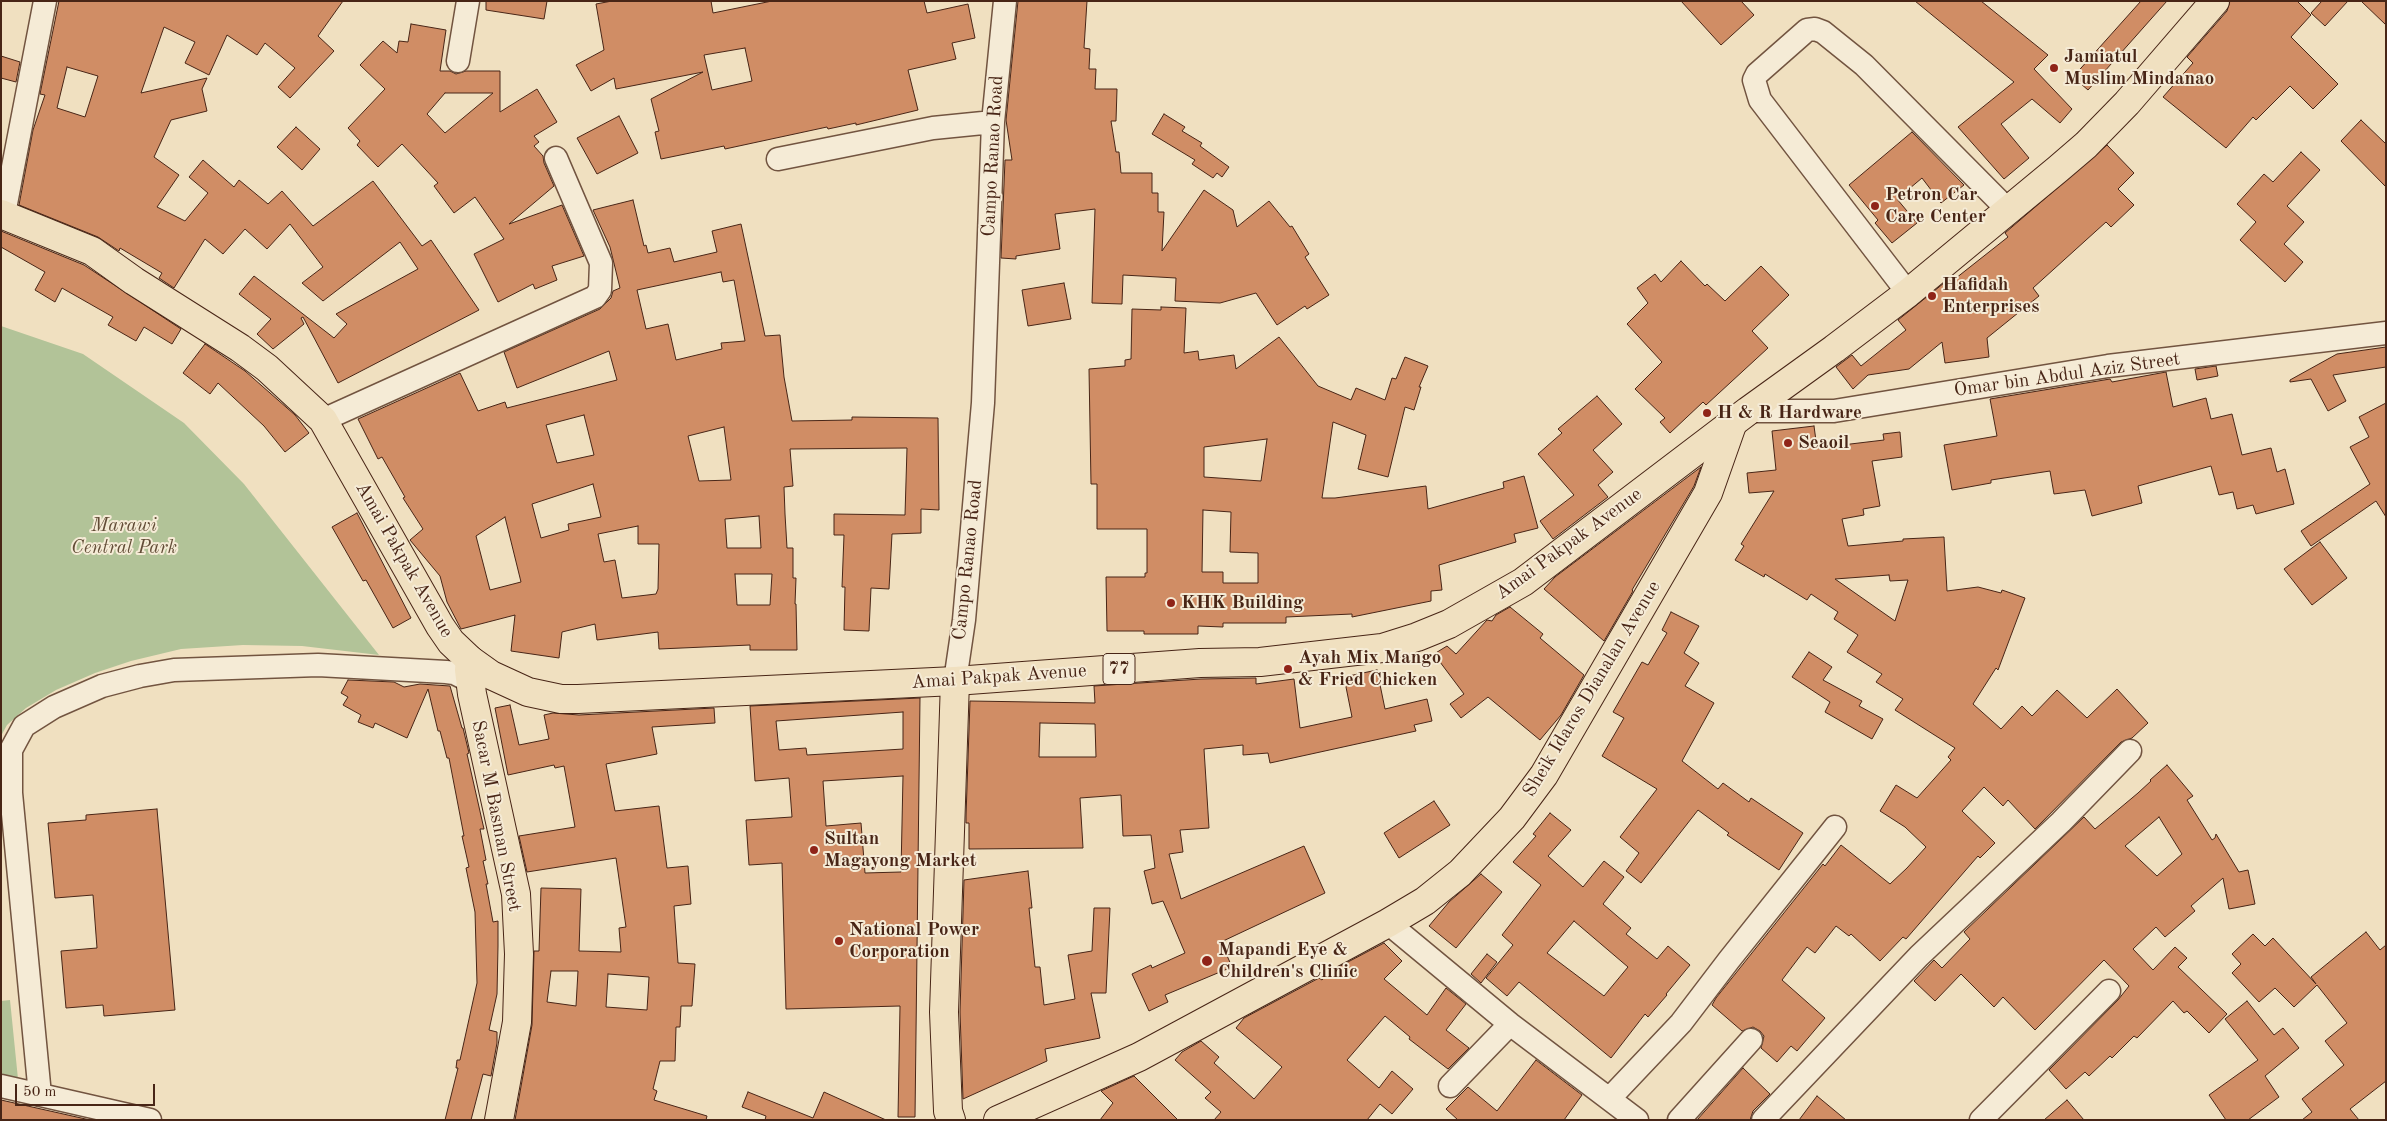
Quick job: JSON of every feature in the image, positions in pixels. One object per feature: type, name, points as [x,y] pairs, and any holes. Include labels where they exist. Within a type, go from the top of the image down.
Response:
[{"type":"main road","name":"Amai Pakpak Avenue","points":[[2,214],[92,251],[134,281],[240,348],[267,368],[323,420],[440,626],[470,671],[561,699],[955,680],[1200,663],[1260,662],[1382,648],[1449,624],[1523,582],[1908,293],[2086,145],[2127,103],[2215,1]]},
{"type":"main road","name":"Sheik Idaros Dianalan Avenue","points":[[998,1120],[1138,1057],[1388,923],[1425,901],[1460,872],[1512,818],[1544,775],[1705,499],[1741,417]]},
{"type":"main road","name":"Sacar M Basman Street","points":[[470,671],[516,894],[519,954],[517,1022],[499,1120]]},
{"type":"main road","name":"Campo Ranao Road","points":[[951,1120],[948,1102],[944,1012],[955,680]]},
{"type":"street","points":[[2,214],[45,1]]},
{"type":"street","points":[[458,61],[468,1]]},
{"type":"street","name":"Campo Ranao Road","points":[[955,680],[964,620],[983,403],[993,122],[1005,1]]},
{"type":"street","points":[[1908,293],[1760,100],[1754,80],[1757,74],[1807,30],[1814,29],[1822,32],[1864,65],[2008,210]]},
{"type":"street","points":[[778,159],[933,128],[993,122]]},
{"type":"street","points":[[323,420],[594,296],[600,290],[601,262],[556,158]]},
{"type":"street","name":"Omar bin Abdul Aziz Street","points":[[1741,417],[1834,411],[2108,366],[2386,333]]},
{"type":"street","points":[[40,1095],[11,793],[11,750],[24,726],[54,707],[102,686],[140,676],[174,670],[318,666],[454,673],[470,671]]},
{"type":"street","points":[[1763,1120],[1919,956],[2061,822],[2130,751]]},
{"type":"street","points":[[1388,923],[1619,1111],[1681,1023],[1836,827]]},
{"type":"street","points":[[1981,1120],[2109,991]]},
{"type":"street","points":[[1450,1086],[1510,1024]]},
{"type":"street","points":[[1679,1120],[1751,1040]]},
{"type":"street","points":[[1,1086],[150,1120]]},
{"type":"green space","name":"Marawi Central Park","points":[[1,326],[83,354],[184,423],[244,484],[379,655],[302,646],[243,645],[181,649],[131,661],[95,673],[56,690],[26,708],[7,725],[1,736]]},
{"type":"green space","points":[[10,1000],[18,1079],[1,1075],[1,1001]]},
{"type":"building","points":[[59,1],[343,1],[318,36],[334,51],[290,98],[278,87],[295,68],[265,43],[257,55],[227,35],[209,75],[185,63],[195,42],[164,27],[141,93],[207,78],[202,89],[207,111],[171,120],[154,157],[179,175],[157,207],[185,221],[208,193],[189,177],[203,160],[234,187],[239,180],[268,204],[282,191],[313,226],[373,181],[422,246],[431,240],[479,310],[338,383],[303,317],[301,318],[304,324],[273,349],[257,334],[271,319],[239,294],[254,276],[334,338],[347,324],[336,314],[418,269],[400,242],[323,301],[302,283],[323,267],[290,224],[267,249],[245,229],[223,254],[205,239],[174,288],[159,278],[162,273],[120,248],[119,251],[98,237],[19,205],[33,130],[45,95],[40,94]],"holes":[[[67,67],[98,76],[85,117],[57,108]]]},
{"type":"building","points":[[486,1],[547,1],[544,19],[486,10]]},
{"type":"building","points":[[612,1],[711,1],[713,13],[772,1],[924,1],[927,13],[968,4],[975,38],[952,43],[956,59],[908,70],[918,110],[856,125],[856,123],[828,129],[827,127],[725,149],[724,146],[661,159],[655,132],[659,131],[651,99],[703,72],[616,89],[614,78],[591,91],[576,65],[604,50],[596,4]],"holes":[[[745,48],[752,81],[712,90],[704,55]]]},
{"type":"building","points":[[1018,1],[1087,1],[1084,48],[1090,49],[1089,69],[1096,69],[1095,89],[1117,89],[1116,121],[1111,121],[1116,152],[1119,152],[1121,173],[1152,173],[1152,193],[1158,193],[1158,212],[1164,212],[1162,251],[1204,190],[1233,210],[1237,227],[1269,201],[1290,227],[1292,226],[1309,254],[1305,257],[1329,295],[1307,309],[1305,306],[1277,325],[1256,293],[1220,303],[1175,301],[1176,278],[1123,275],[1122,304],[1092,303],[1095,209],[1055,214],[1060,249],[1016,256],[1016,259],[1001,258],[1005,160],[1012,160],[1006,120]]},
{"type":"building","points":[[1681,1],[1741,1],[1754,15],[1721,45]]},
{"type":"building","points":[[1915,1],[1981,1],[2048,55],[2034,69],[2072,109],[2060,123],[2032,99],[2001,124],[2029,158],[2004,179],[1958,127],[2014,82]]},
{"type":"building","points":[[2141,1],[2167,1],[2088,90],[2073,77]]},
{"type":"building","points":[[2230,1],[2297,1],[2311,15],[2291,37],[2338,84],[2313,109],[2290,86],[2256,120],[2253,117],[2226,148],[2163,97],[2193,63],[2187,57],[2227,11]]},
{"type":"building","points":[[2322,1],[2348,1],[2325,26],[2311,13]]},
{"type":"building","points":[[2361,1],[2386,1],[2386,25]]},
{"type":"building","points":[[411,24],[446,30],[440,71],[450,71],[456,74],[466,71],[500,71],[500,112],[537,89],[557,122],[534,136],[539,142],[534,146],[543,156],[554,186],[509,224],[562,205],[584,256],[552,266],[557,280],[535,289],[533,284],[498,302],[474,254],[504,239],[475,197],[454,213],[434,186],[438,183],[402,144],[378,167],[357,145],[360,141],[348,128],[385,89],[360,65],[383,41],[397,53],[399,41],[408,42]],"holes":[[[445,93],[493,93],[445,133],[427,114]]]},
{"type":"building","points":[[1,56],[20,62],[16,82],[1,78]]},
{"type":"building","points":[[1164,114],[1185,127],[1182,131],[1202,143],[1200,146],[1229,167],[1222,177],[1217,173],[1213,178],[1192,164],[1195,160],[1152,134]]},
{"type":"building","points":[[619,116],[638,153],[597,174],[577,138]]},
{"type":"building","points":[[2361,120],[2386,144],[2386,187],[2341,141]]},
{"type":"building","points":[[296,127],[320,149],[302,170],[277,147]]},
{"type":"building","points":[[1912,132],[1964,185],[1941,203],[1922,178],[1897,199],[1917,223],[1892,243],[1875,223],[1878,220],[1849,185]]},
{"type":"building","points":[[2107,145],[2134,173],[2118,189],[2134,205],[2111,227],[2106,222],[2033,288],[2039,296],[1987,338],[1989,357],[1945,363],[1942,342],[1909,369],[1868,375],[1853,389],[1836,367],[1852,355],[1861,366],[1906,330],[1898,320],[1949,279],[1951,282],[2008,237],[2005,233]]},
{"type":"building","points":[[2301,152],[2320,170],[2287,206],[2304,222],[2284,244],[2303,262],[2285,282],[2240,240],[2256,222],[2237,204],[2264,174],[2273,182]]},
{"type":"building","points":[[633,200],[644,246],[646,245],[648,253],[670,248],[674,262],[717,252],[712,231],[741,224],[765,336],[780,335],[784,377],[792,421],[852,420],[852,417],[938,418],[939,510],[921,509],[921,533],[892,534],[889,589],[871,588],[869,631],[844,630],[845,587],[842,587],[844,535],[834,535],[834,514],[905,515],[907,448],[790,449],[793,486],[784,487],[787,548],[793,548],[793,578],[796,578],[797,650],[750,650],[750,645],[659,649],[658,632],[597,640],[595,624],[562,632],[559,658],[511,651],[515,615],[461,629],[447,602],[440,576],[410,540],[423,529],[403,498],[405,497],[382,457],[378,459],[358,419],[460,373],[478,411],[505,402],[507,408],[617,380],[609,351],[517,388],[504,352],[600,309],[611,298],[613,291],[620,288],[610,247],[593,210]],"holes":[[[721,272],[723,282],[734,280],[745,341],[721,343],[722,349],[676,360],[668,324],[646,329],[637,290]],[[584,415],[594,455],[557,463],[546,425]],[[724,427],[731,480],[699,481],[688,436]],[[593,484],[601,517],[568,524],[569,530],[541,538],[532,504]],[[759,516],[761,548],[727,548],[725,519]],[[505,517],[521,582],[490,590],[476,536]],[[638,526],[638,544],[659,544],[658,589],[656,594],[622,598],[615,560],[604,562],[598,534]],[[735,574],[772,574],[770,605],[737,605]]]},
{"type":"building","points":[[1,231],[84,265],[181,329],[172,344],[144,327],[136,341],[108,325],[113,317],[62,288],[55,302],[35,290],[45,272],[1,247]]},
{"type":"building","points":[[1681,261],[1705,286],[1707,284],[1725,301],[1761,266],[1789,295],[1752,331],[1768,348],[1706,405],[1703,402],[1670,433],[1660,422],[1665,418],[1635,389],[1662,362],[1627,324],[1648,303],[1637,288],[1655,274],[1661,282]]},
{"type":"building","points":[[1064,283],[1071,319],[1028,326],[1022,290]]},
{"type":"building","points":[[1161,307],[1186,308],[1184,353],[1198,351],[1199,360],[1234,355],[1236,369],[1279,337],[1318,386],[1351,400],[1356,388],[1385,400],[1392,378],[1396,379],[1405,357],[1428,366],[1419,387],[1421,387],[1414,410],[1405,407],[1388,477],[1358,469],[1366,435],[1333,422],[1322,498],[1426,486],[1428,509],[1504,488],[1503,482],[1524,476],[1538,528],[1514,534],[1516,542],[1439,565],[1442,590],[1431,591],[1431,601],[1352,617],[1352,614],[1286,617],[1286,623],[1223,623],[1223,627],[1198,626],[1198,634],[1144,634],[1144,631],[1107,631],[1106,577],[1145,577],[1145,573],[1147,573],[1147,529],[1097,529],[1097,484],[1091,484],[1089,369],[1125,366],[1125,360],[1131,359],[1132,309],[1161,310]],"holes":[[[1267,439],[1261,481],[1204,477],[1204,447]],[[1203,510],[1231,512],[1230,552],[1258,553],[1258,583],[1223,583],[1223,572],[1202,572]]]},
{"type":"building","points":[[205,344],[245,371],[295,415],[309,433],[285,452],[264,426],[218,383],[210,394],[183,373]]},
{"type":"building","points":[[2386,347],[2386,367],[2333,375],[2346,401],[2328,411],[2311,379],[2290,382],[2290,380],[2337,354]]},
{"type":"building","points":[[2216,366],[2218,376],[2197,380],[2195,369]]},
{"type":"building","points":[[2166,372],[2173,407],[2206,398],[2211,419],[2232,414],[2242,455],[2271,448],[2277,472],[2285,469],[2294,504],[2256,514],[2253,505],[2237,509],[2233,492],[2219,495],[2211,466],[2138,486],[2142,503],[2092,516],[2085,490],[2054,494],[2050,471],[1991,480],[1991,483],[1952,490],[1944,445],[1997,436],[1990,399],[2110,379],[2112,382]]},
{"type":"building","points":[[1597,396],[1622,424],[1593,450],[1613,472],[1598,485],[1608,497],[1553,539],[1540,521],[1574,495],[1538,454],[1562,433],[1558,429]]},
{"type":"building","points":[[2386,403],[2386,517],[2376,501],[2311,546],[2301,531],[2370,484],[2350,447],[2369,437],[2359,417]]},
{"type":"building","points":[[1814,426],[1817,448],[1884,440],[1883,434],[1900,432],[1902,457],[1872,461],[1880,506],[1863,509],[1864,515],[1842,519],[1848,546],[1903,541],[1903,539],[1944,537],[1947,591],[1978,587],[2001,593],[2002,590],[2025,598],[1998,670],[1996,668],[1973,704],[2001,729],[2022,706],[2032,716],[2057,690],[2087,718],[2117,689],[2148,723],[2132,738],[2121,742],[2035,829],[2008,800],[2003,806],[1984,787],[1962,811],[1995,843],[1980,858],[1978,856],[1906,939],[1903,937],[1880,961],[1851,934],[1849,936],[1836,926],[1815,953],[1807,947],[1782,980],[1825,1018],[1797,1051],[1791,1046],[1777,1062],[1761,1048],[1764,1036],[1760,1031],[1753,1027],[1742,1031],[1712,1005],[1823,864],[1825,866],[1841,845],[1890,884],[1907,868],[1926,847],[1905,827],[1880,811],[1896,785],[1917,798],[1951,760],[1948,757],[1955,748],[1895,710],[1903,699],[1876,682],[1882,674],[1847,652],[1858,635],[1834,619],[1838,612],[1811,594],[1807,600],[1765,574],[1764,577],[1735,560],[1744,546],[1741,544],[1774,491],[1749,493],[1747,473],[1776,470],[1772,431]],"holes":[[[1889,575],[1890,581],[1908,580],[1895,621],[1835,579]]]},
{"type":"building","points":[[1701,467],[1694,486],[1604,641],[1544,589],[1555,577]]},
{"type":"building","points":[[357,513],[411,618],[393,628],[366,580],[363,581],[332,527]]},
{"type":"building","points":[[2320,542],[2347,578],[2312,605],[2284,569]]},
{"type":"building","points":[[1510,607],[1543,634],[1540,638],[1584,675],[1561,715],[1540,740],[1488,697],[1461,718],[1450,704],[1464,694],[1434,654],[1447,646],[1456,654],[1487,620],[1492,621],[1496,615]]},
{"type":"building","points":[[1671,612],[1699,626],[1684,653],[1699,663],[1685,686],[1714,703],[1682,761],[1718,789],[1723,783],[1749,802],[1751,798],[1803,833],[1779,870],[1727,835],[1729,833],[1698,810],[1641,883],[1626,871],[1639,853],[1620,837],[1657,789],[1602,756],[1624,718],[1613,712],[1642,662],[1648,665],[1667,633],[1662,630]]},
{"type":"building","points":[[1809,652],[1832,667],[1823,680],[1862,701],[1859,706],[1883,719],[1872,739],[1825,712],[1830,702],[1792,677]]},
{"type":"building","points":[[1377,670],[1385,709],[1427,699],[1432,721],[1414,725],[1416,731],[1270,763],[1268,753],[1243,755],[1243,745],[1204,749],[1209,828],[1180,830],[1183,852],[1169,854],[1181,899],[1304,846],[1325,893],[1221,942],[1232,967],[1165,995],[1168,1002],[1149,1011],[1132,974],[1151,965],[1152,968],[1185,953],[1163,901],[1152,904],[1144,871],[1155,868],[1151,835],[1123,836],[1121,795],[1080,798],[1083,848],[969,849],[969,823],[966,823],[966,816],[970,701],[1095,703],[1094,686],[1201,679],[1256,678],[1256,684],[1294,679],[1300,728],[1352,717],[1344,677]],"holes":[[[1040,723],[1095,724],[1096,757],[1039,757]]]},
{"type":"building","points":[[348,680],[394,682],[404,687],[420,684],[450,686],[463,728],[484,829],[480,829],[486,860],[483,861],[488,884],[486,884],[493,922],[498,921],[497,994],[489,1030],[497,1032],[497,1043],[491,1076],[483,1074],[471,1120],[445,1120],[458,1068],[456,1068],[457,1060],[460,1060],[477,983],[475,912],[466,868],[469,867],[462,836],[464,836],[449,758],[447,758],[440,731],[438,731],[428,689],[407,738],[375,723],[373,728],[358,722],[361,715],[343,705],[348,697],[341,693]]},
{"type":"building","points":[[920,698],[915,1117],[898,1117],[900,1006],[786,1009],[782,863],[749,865],[746,820],[792,817],[789,778],[755,781],[750,706]],"holes":[[[903,712],[903,749],[807,755],[806,748],[779,750],[776,721]],[[903,776],[901,872],[865,873],[861,823],[826,826],[823,781]]]},
{"type":"building","points":[[510,705],[519,745],[549,739],[544,715],[553,713],[579,715],[714,708],[715,723],[652,727],[657,754],[606,764],[615,811],[659,806],[667,868],[688,866],[691,904],[674,906],[678,963],[695,964],[692,1006],[681,1006],[680,1027],[676,1027],[675,1061],[660,1061],[653,1089],[657,1091],[654,1100],[707,1116],[706,1120],[515,1120],[532,1025],[534,951],[539,951],[541,888],[581,889],[579,951],[621,952],[619,928],[626,927],[616,858],[527,872],[519,836],[575,827],[564,766],[555,768],[554,765],[508,775],[495,708]],"holes":[[[551,971],[578,971],[576,1006],[547,1002]],[[608,974],[649,977],[647,1010],[606,1007]]]},
{"type":"building","points":[[2167,765],[2193,796],[2187,800],[2212,840],[2216,834],[2239,872],[2248,870],[2255,904],[2229,909],[2223,878],[2191,906],[2195,911],[2165,937],[2156,927],[2133,949],[2153,970],[2175,947],[2187,958],[2178,967],[2227,1014],[2209,1033],[2187,1011],[2184,1013],[2173,1001],[2137,1038],[2134,1036],[2112,1058],[2110,1056],[2089,1076],[2085,1072],[2066,1089],[2049,1070],[2118,1000],[2129,986],[2104,960],[2035,1030],[2003,997],[1994,1007],[1961,974],[1935,1001],[1914,981],[1934,960],[1942,968],[1970,939],[1964,932],[2084,817],[2095,829],[2138,793]],"holes":[[[2159,817],[2182,854],[2157,876],[2125,846]]]},
{"type":"building","points":[[1434,801],[1450,825],[1399,858],[1384,833]]},
{"type":"building","points":[[157,809],[175,1010],[104,1016],[103,1005],[66,1008],[61,951],[97,948],[93,895],[55,898],[48,823],[86,820],[86,815]]},
{"type":"building","points":[[1550,813],[1571,830],[1548,856],[1583,887],[1604,861],[1624,877],[1603,904],[1631,928],[1626,934],[1657,959],[1668,946],[1690,965],[1648,1017],[1645,1014],[1611,1058],[1519,982],[1507,996],[1486,978],[1513,945],[1502,935],[1541,885],[1513,862],[1536,836],[1533,834]],"holes":[[[1574,921],[1628,967],[1604,996],[1547,953]]]},
{"type":"building","points":[[1028,871],[1032,908],[1029,908],[1035,967],[1040,967],[1044,1005],[1075,999],[1068,955],[1092,951],[1094,908],[1110,908],[1106,993],[1091,993],[1100,1038],[1045,1049],[1047,1061],[963,1099],[960,1012],[964,880]]},
{"type":"building","points":[[1481,874],[1502,892],[1456,948],[1429,926],[1449,902]]},
{"type":"building","points":[[2366,932],[2380,950],[2386,945],[2386,1081],[2350,1109],[2359,1120],[2302,1120],[2312,1112],[2302,1099],[2344,1065],[2325,1041],[2347,1023],[2317,985],[2294,1007],[2275,988],[2259,1002],[2232,973],[2241,964],[2232,954],[2253,934],[2265,946],[2273,938],[2316,984],[2311,977]]},
{"type":"building","points":[[1384,943],[1402,961],[1384,979],[1427,1015],[1446,988],[1466,1004],[1446,1030],[1469,1048],[1448,1069],[1409,1039],[1410,1037],[1385,1016],[1347,1060],[1379,1088],[1392,1071],[1413,1089],[1392,1114],[1380,1104],[1367,1120],[1214,1120],[1221,1112],[1205,1098],[1211,1092],[1175,1060],[1182,1052],[1201,1041],[1219,1057],[1214,1063],[1254,1099],[1282,1067],[1236,1028],[1244,1018],[1319,978],[1322,980],[1329,972]]},
{"type":"building","points":[[1487,954],[1497,962],[1481,983],[1471,974]]},
{"type":"building","points":[[2247,1001],[2274,1035],[2283,1028],[2299,1048],[2265,1076],[2279,1097],[2248,1120],[2226,1120],[2209,1095],[2258,1060],[2225,1019]]},
{"type":"building","points":[[1536,1060],[1582,1095],[1564,1120],[1458,1120],[1446,1109],[1468,1087],[1497,1111]]},
{"type":"building","points":[[1743,1068],[1770,1094],[1753,1111],[1750,1120],[1697,1120]]},
{"type":"building","points":[[1134,1076],[1178,1120],[1100,1120],[1113,1103],[1101,1091]]},
{"type":"building","points":[[748,1092],[813,1118],[824,1092],[886,1120],[765,1120],[766,1116],[742,1107]]},
{"type":"building","points":[[1817,1096],[1846,1120],[1799,1120]]},
{"type":"building","points":[[1,1100],[90,1120],[1,1120]]},
{"type":"building","points":[[2067,1100],[2084,1120],[2044,1120]]},
{"type":"place","name":"Jamiatul Muslim Mindanao","points":[[2054,68]]},
{"type":"place","name":"Petron Car Care Center","points":[[1875,206]]},
{"type":"place","name":"Hafidah Enterprises","points":[[1932,296]]},
{"type":"place","name":"H & R Hardware","points":[[1707,413]]},
{"type":"place","name":"Seaoil","points":[[1788,443]]},
{"type":"place","name":"KHK Building","points":[[1171,603]]},
{"type":"place","name":"Ayah Mix Mango & Fried Chicken","points":[[1288,669]]},
{"type":"place","name":"Sultan Magayong Market","points":[[814,850]]},
{"type":"place","name":"National Power Corporation","points":[[839,941]]},
{"type":"place","name":"Mapandi Eye & Children's Clinic","points":[[1207,961]]}]
